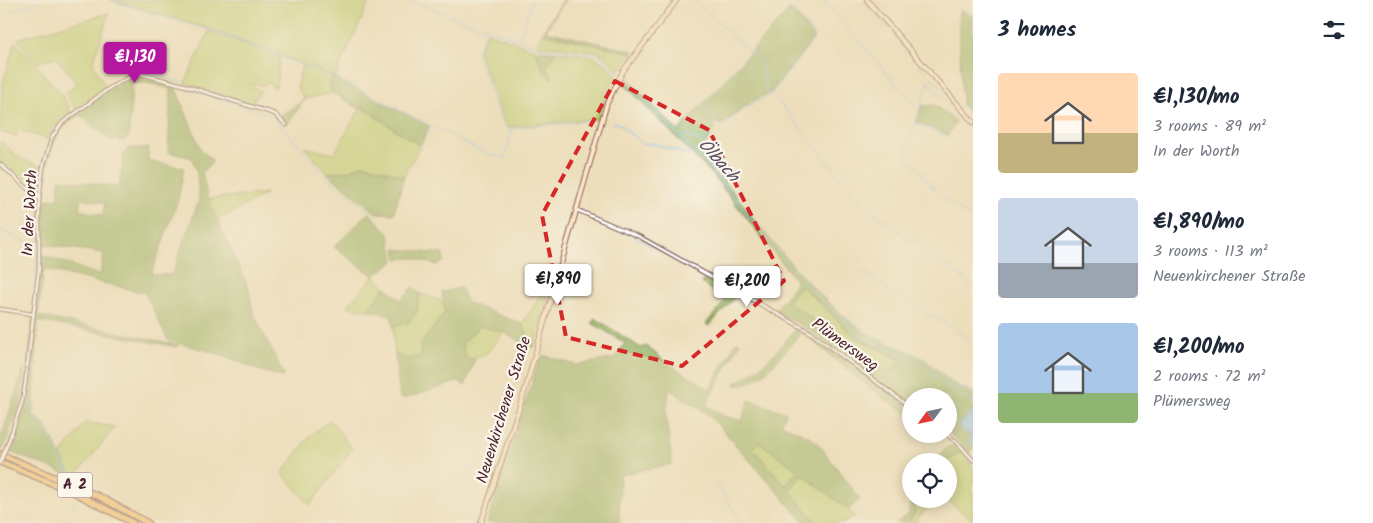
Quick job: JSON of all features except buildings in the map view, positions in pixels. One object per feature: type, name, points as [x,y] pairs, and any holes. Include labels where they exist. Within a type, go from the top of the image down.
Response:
[{"type":"highway","name":"A 2","points":[[0,454],[89,492],[148,523]]},
{"type":"highway","name":"A 2","points":[[0,462],[69,490],[133,523]]},
{"type":"main road","name":"Neuenkirchener Straße","points":[[481,523],[525,390],[607,103],[623,71],[677,0]]},
{"type":"main road","points":[[867,0],[973,122]]},
{"type":"street","name":"In der Worth","points":[[0,462],[8,443],[25,386],[32,314],[39,268],[39,199],[43,167],[55,129],[74,112],[111,87],[136,75],[156,77],[275,114],[286,125]]},
{"type":"street","points":[[0,164],[39,199]]},
{"type":"street","name":"Plümersweg","points":[[576,209],[613,223],[640,237],[810,332],[902,401]]},
{"type":"street","points":[[0,309],[32,314]]},
{"type":"street","points":[[957,442],[973,460]]},
{"type":"highlighted area","points":[[615,81],[709,130],[784,281],[682,366],[566,337],[542,215]]},
{"type":"green space","points":[[111,0],[370,0],[335,77],[210,29]]},
{"type":"green space","points":[[563,0],[565,0],[546,31],[634,51],[633,53],[542,33]]},
{"type":"green space","points":[[790,9],[813,35],[812,41],[771,92],[751,102],[723,124],[714,122],[713,125],[716,127],[700,154],[715,169],[801,275],[840,312],[861,329],[916,355],[948,380],[973,392],[973,450],[970,453],[958,442],[958,388],[902,388],[902,398],[811,331],[775,311],[797,282],[711,173],[624,84],[627,78],[678,131]],"holes":[[[801,285],[855,337],[901,360],[890,373],[788,302]]]},
{"type":"green space","points":[[961,10],[973,17],[973,107],[970,114],[962,105],[959,18]]},
{"type":"green space","points":[[109,13],[93,63],[106,88],[76,109],[65,93],[77,84],[56,57],[37,63],[17,39]]},
{"type":"green space","points":[[209,31],[280,57],[276,87],[272,87],[269,83],[261,85],[254,83],[253,88],[261,91],[251,104],[185,83]]},
{"type":"green space","points":[[487,32],[536,50],[544,72],[551,78],[553,77],[546,67],[555,52],[583,54],[595,58],[609,67],[617,75],[607,91],[598,119],[505,126],[478,51]]},
{"type":"green space","points":[[542,33],[633,53],[619,71],[603,55],[596,51],[537,45]]},
{"type":"green space","points":[[15,42],[61,93],[71,112],[52,128],[49,139],[18,129],[16,137],[1,132],[0,135],[2,86]]},
{"type":"green space","points":[[536,50],[555,52],[546,67],[553,77],[551,79],[544,72]]},
{"type":"green space","points":[[302,65],[333,77],[328,85],[333,93],[305,99],[297,88]]},
{"type":"green space","points":[[135,76],[147,76],[174,84],[201,150],[213,161],[202,172],[208,199],[248,287],[254,315],[284,375],[283,377],[258,370],[223,355],[168,340],[145,293],[44,269],[38,314],[34,313],[38,292],[40,255],[100,275],[104,253],[41,244],[41,182],[47,151],[53,137],[64,121],[111,88]],"holes":[[[132,83],[147,83],[171,89],[168,152],[192,158],[197,174],[199,200],[172,275],[151,274],[178,200],[184,168],[148,161],[149,148],[130,148],[124,153],[119,187],[59,179],[59,198],[42,200],[53,145],[62,129],[70,122],[80,115],[110,140],[124,141],[129,136]],[[81,198],[105,203],[103,215],[79,210]]]},
{"type":"green space","points":[[333,77],[429,126],[420,146],[362,107],[360,109],[333,93],[328,85]]},
{"type":"green space","points":[[304,97],[305,99],[287,125],[279,116],[300,103]]},
{"type":"green space","points":[[935,105],[956,122],[948,135],[917,122],[922,106]]},
{"type":"green space","points":[[361,107],[420,146],[404,176],[363,164],[349,171],[327,173],[304,147],[334,154]]},
{"type":"green space","points":[[0,141],[21,159],[41,166],[37,191],[34,191],[0,161]]},
{"type":"green space","points":[[363,164],[404,176],[394,214],[376,213],[327,173],[349,171]]},
{"type":"green space","points":[[267,193],[217,221],[208,199]]},
{"type":"green space","points":[[369,212],[389,234],[394,261],[374,276],[334,247]]},
{"type":"green space","points":[[395,249],[443,254],[444,262],[436,265],[414,258],[397,259]]},
{"type":"green space","points":[[374,276],[386,287],[367,310],[347,306]]},
{"type":"green space","points":[[705,278],[737,295],[709,326],[706,324],[725,301],[702,283]]},
{"type":"green space","points":[[801,285],[855,337],[901,360],[890,373],[787,302]]},
{"type":"green space","points":[[386,287],[401,300],[413,287],[420,294],[416,313],[407,324],[393,326],[391,315],[367,310]]},
{"type":"green space","points":[[461,288],[466,302],[522,324],[534,348],[503,332],[479,326],[462,344],[466,358],[475,359],[465,386],[459,381],[407,398],[400,398],[395,354],[407,359],[421,356],[421,344],[445,312],[442,292]]},
{"type":"green space","points":[[543,293],[548,296],[534,348],[522,324]]},
{"type":"green space","points":[[420,294],[444,302],[445,312],[421,344],[421,356],[407,359],[395,354],[393,326],[407,324],[416,313]]},
{"type":"green space","points":[[33,315],[179,345],[177,347],[38,321],[33,415],[45,424],[71,476],[8,451],[24,403]]},
{"type":"green space","points":[[595,318],[641,348],[646,346],[670,365],[710,389],[737,341],[740,343],[706,405],[724,416],[742,421],[749,400],[786,413],[781,424],[809,436],[820,446],[860,499],[849,510],[802,474],[790,491],[817,523],[805,523],[706,413],[669,389],[666,414],[672,464],[620,475],[619,523],[487,523],[540,358],[543,355],[577,365],[615,358],[625,343],[592,323]],"holes":[[[759,442],[797,470],[786,486],[753,449]]]},
{"type":"green space","points":[[479,326],[503,332],[484,355],[473,359],[466,359],[462,344]]},
{"type":"green space","points":[[797,327],[809,333],[902,402],[902,410],[882,397],[801,332],[765,372],[747,383],[736,386],[735,383],[754,372],[783,344]]},
{"type":"green space","points":[[24,368],[21,402],[3,449],[0,448],[0,434],[2,435]]},
{"type":"green space","points":[[330,420],[352,449],[310,505],[282,473],[311,435]]},
{"type":"green space","points":[[86,422],[115,427],[75,477],[71,476],[60,456]]},
{"type":"green space","points":[[759,441],[797,470],[786,486],[753,449]]},
{"type":"green space","points":[[953,445],[961,452],[957,455],[957,453],[941,453]]},
{"type":"green space","points":[[961,452],[973,467],[973,520],[957,508],[957,455]]},
{"type":"green space","points":[[802,474],[855,516],[844,521],[845,523],[817,523],[790,491]]},
{"type":"green space","points":[[909,508],[915,508],[913,517],[902,523],[896,523],[909,514]]},
{"type":"green space","points":[[915,508],[927,508],[914,523],[907,523],[912,518]]},
{"type":"water","points":[[973,411],[973,447],[969,443],[970,434],[966,434],[958,426]]},
{"type":"waterway","points":[[12,12],[41,0]]},
{"type":"waterway","points":[[109,0],[209,30],[334,77],[431,126],[424,140]]},
{"type":"waterway","name":"Ölbach","points":[[407,0],[540,48],[595,54],[602,57],[619,75]]},
{"type":"waterway","points":[[519,40],[532,0]]},
{"type":"waterway","points":[[694,0],[760,61],[768,96]]},
{"type":"waterway","points":[[680,137],[684,134],[701,142],[715,124],[723,126],[744,108],[772,93],[814,39],[814,35],[793,11],[800,0]]},
{"type":"waterway","points":[[823,0],[915,106]]},
{"type":"waterway","points":[[863,0],[926,72]]},
{"type":"waterway","points":[[964,10],[973,14]]},
{"type":"waterway","points":[[487,30],[476,52],[499,116],[507,129],[591,120]]},
{"type":"waterway","points":[[716,122],[716,119],[703,104],[750,52]]},
{"type":"waterway","points":[[118,81],[141,71],[184,83]]},
{"type":"waterway","points":[[931,77],[957,106]]},
{"type":"waterway","name":"Ölbach","points":[[622,78],[711,169],[803,282],[858,334],[919,363],[946,388],[973,403]]},
{"type":"waterway","points":[[929,81],[905,156],[918,168],[936,191]]},
{"type":"waterway","points":[[930,83],[957,117]]},
{"type":"waterway","points":[[180,86],[273,116],[323,174],[369,212]]},
{"type":"waterway","points":[[966,107],[973,95]]},
{"type":"waterway","points":[[777,99],[858,200],[905,236]]},
{"type":"waterway","points":[[969,121],[973,125]]},
{"type":"waterway","points":[[612,122],[619,124],[643,144],[655,144],[689,155],[692,152]]},
{"type":"waterway","points":[[916,123],[946,136]]},
{"type":"waterway","points":[[434,127],[487,154],[505,158],[513,128]]},
{"type":"waterway","points":[[0,161],[36,192],[38,190],[41,167]]},
{"type":"waterway","points":[[939,194],[973,220]]},
{"type":"waterway","points":[[0,229],[37,248],[36,277]]},
{"type":"waterway","points":[[632,235],[705,277]]},
{"type":"waterway","points":[[911,240],[973,286]]},
{"type":"waterway","points":[[35,312],[42,257]]},
{"type":"waterway","points":[[861,270],[888,290]]},
{"type":"waterway","points":[[893,294],[950,326],[973,343]]},
{"type":"waterway","points":[[0,311],[29,315]]},
{"type":"waterway","points":[[30,408],[34,317]]},
{"type":"waterway","points":[[844,319],[848,319],[873,336],[919,357],[949,382],[973,393]]},
{"type":"waterway","points":[[29,413],[45,425],[69,475]]},
{"type":"waterway","points":[[968,458],[973,465]]},
{"type":"waterway","points":[[717,483],[741,523]]},
{"type":"waterway","points":[[73,509],[75,501]]},
{"type":"waterway","points":[[68,523],[72,515]]}]
